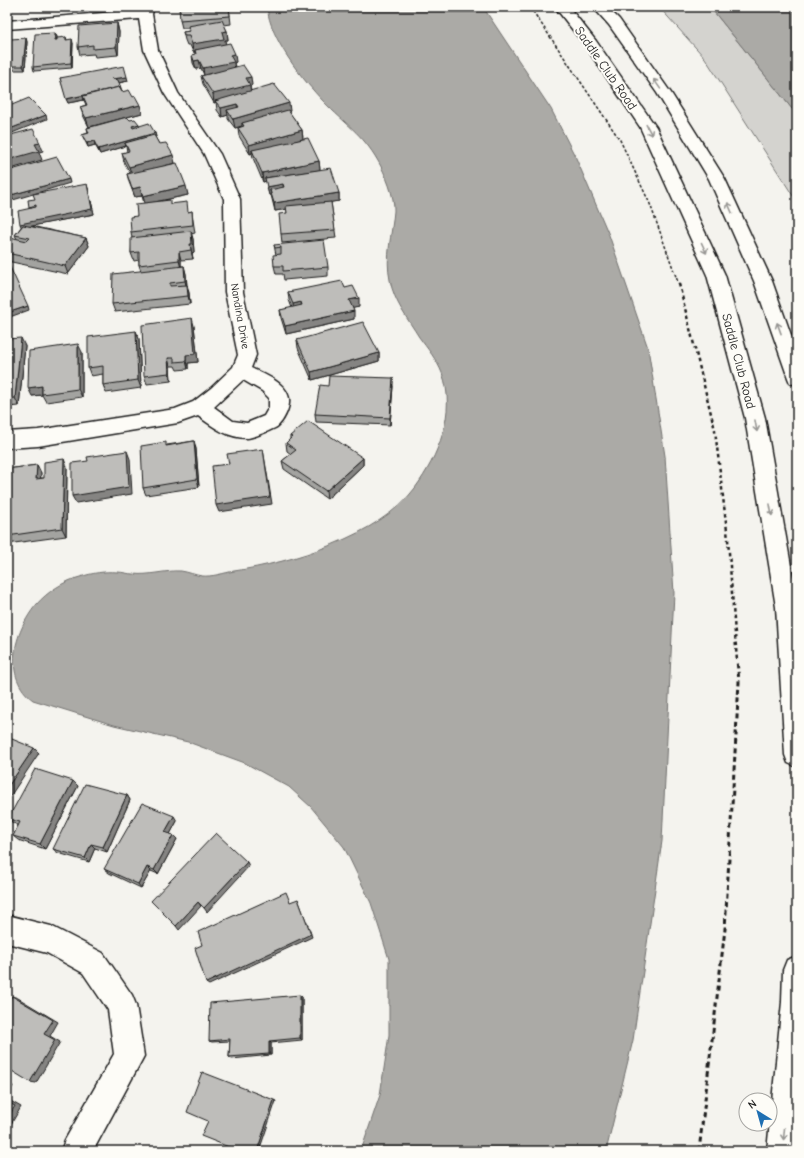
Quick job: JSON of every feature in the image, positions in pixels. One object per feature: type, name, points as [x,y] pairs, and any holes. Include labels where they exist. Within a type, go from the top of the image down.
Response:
[{"type":"street","name":"Saddle Club Road","points":[[562,7],[591,44],[648,127],[716,275],[755,418],[787,608],[797,755]]},
{"type":"street","points":[[600,7],[614,22],[664,93],[718,178],[763,281],[797,378]]},
{"type":"street","points":[[7,24],[146,11]]},
{"type":"street","name":"Nandina Drive","points":[[146,11],[151,50],[171,93],[212,154],[232,200],[234,292],[247,355],[241,371]]},
{"type":"street","points":[[7,440],[38,438],[178,416],[200,407],[218,393],[241,371],[270,386],[279,396],[279,408],[271,421],[248,431],[228,427],[200,407]]},
{"type":"street","points":[[7,929],[51,940],[93,963],[122,1005],[129,1056],[76,1151]]},
{"type":"street","points":[[782,1151],[796,1002],[797,970]]},
{"type":"path","points":[[530,7],[620,140],[650,204],[677,275],[715,430],[728,539],[739,682],[725,929],[699,1151]]},
{"type":"shaded area","points":[[267,7],[483,7],[551,109],[576,158],[609,235],[648,348],[665,456],[674,593],[662,841],[633,1040],[606,1151],[361,1151],[380,1095],[389,1035],[389,959],[371,903],[344,847],[311,807],[289,787],[245,763],[188,742],[114,725],[33,700],[23,690],[17,679],[15,654],[17,641],[22,628],[36,605],[45,596],[62,584],[85,576],[108,572],[151,574],[181,571],[202,576],[210,576],[256,567],[307,554],[357,533],[380,520],[399,505],[415,488],[438,448],[446,418],[446,388],[442,373],[437,363],[402,310],[392,288],[388,263],[394,205],[386,178],[378,161],[366,143],[315,93],[288,58],[274,32],[269,19]]},
{"type":"shaded area","points":[[659,7],[710,7],[797,115],[797,202],[705,58]]},
{"type":"shaded area","points":[[710,7],[797,7],[797,115]]},
{"type":"building","points":[[179,7],[229,7],[230,16],[180,20]]},
{"type":"building","points":[[222,20],[227,31],[222,32],[224,39],[192,44],[189,36],[185,36],[183,32],[190,31],[188,26]]},
{"type":"building","points":[[117,23],[116,47],[93,49],[93,45],[78,47],[79,26]]},
{"type":"building","points":[[55,33],[55,40],[57,40],[57,38],[66,37],[66,40],[72,39],[71,63],[33,67],[35,34]]},
{"type":"building","points":[[26,38],[23,66],[7,66],[7,44],[10,44],[11,39]]},
{"type":"building","points":[[230,43],[235,54],[230,55],[234,62],[203,68],[199,60],[194,61],[192,55],[196,54],[195,50]]},
{"type":"building","points":[[243,65],[251,77],[246,78],[250,85],[213,94],[201,76]]},
{"type":"building","points":[[124,66],[127,77],[112,79],[118,80],[121,88],[119,87],[66,99],[60,78]]},
{"type":"building","points":[[274,84],[289,103],[233,119],[227,110],[239,107],[237,104],[221,108],[215,101]]},
{"type":"building","points":[[119,87],[122,92],[129,90],[133,97],[135,96],[140,105],[86,118],[80,107],[87,105],[83,96]]},
{"type":"building","points":[[29,98],[46,115],[7,130],[7,107]]},
{"type":"building","points":[[288,110],[302,130],[249,145],[238,128],[244,126],[242,123]]},
{"type":"building","points":[[127,117],[130,120],[135,119],[139,124],[132,126],[133,128],[149,123],[155,133],[98,149],[94,141],[87,143],[82,135],[89,133],[87,128]]},
{"type":"building","points":[[33,129],[40,143],[35,144],[39,151],[7,160],[7,136]]},
{"type":"building","points":[[154,135],[159,144],[166,143],[173,155],[129,167],[122,153],[129,151],[125,143]]},
{"type":"building","points":[[308,138],[319,161],[262,173],[252,150]]},
{"type":"building","points":[[57,157],[69,179],[11,195],[7,185],[7,179],[11,178],[8,171]]},
{"type":"building","points":[[177,163],[186,186],[143,196],[140,187],[132,189],[127,174]]},
{"type":"building","points":[[331,168],[339,193],[274,203],[270,190],[284,187],[283,184],[267,187],[265,178]]},
{"type":"building","points":[[87,184],[92,209],[20,224],[18,211],[36,207],[36,205],[29,207],[28,200],[35,199],[33,194]]},
{"type":"building","points":[[170,200],[170,204],[187,202],[188,212],[192,211],[193,225],[131,232],[130,217],[137,216],[136,204]]},
{"type":"building","points":[[331,202],[335,230],[281,234],[279,214],[287,213],[286,206]]},
{"type":"building","points":[[23,225],[86,238],[65,266],[7,253],[7,246],[14,238],[27,241],[30,238],[15,235]]},
{"type":"building","points":[[191,231],[191,250],[179,252],[179,260],[139,265],[139,252],[131,253],[131,238]]},
{"type":"building","points":[[324,240],[328,267],[283,271],[283,266],[274,266],[273,255],[281,254],[281,247],[275,248],[274,245]]},
{"type":"building","points":[[184,266],[185,281],[170,283],[170,286],[187,285],[188,296],[112,304],[113,274]]},
{"type":"building","points":[[10,267],[28,306],[7,313],[7,268]]},
{"type":"building","points":[[342,281],[345,288],[353,286],[359,298],[349,300],[354,311],[285,326],[280,310],[302,305],[301,302],[293,304],[288,292]]},
{"type":"building","points":[[192,318],[195,354],[186,355],[186,361],[174,362],[174,358],[168,358],[169,373],[144,376],[142,325]]},
{"type":"building","points":[[363,322],[379,353],[311,372],[297,340]]},
{"type":"building","points":[[136,331],[138,380],[103,385],[103,366],[88,368],[88,337]]},
{"type":"building","points":[[21,338],[15,398],[7,399],[7,339]]},
{"type":"building","points":[[78,344],[78,389],[42,394],[42,386],[28,388],[29,351]]},
{"type":"building","points":[[329,376],[393,378],[390,418],[315,414],[320,385],[328,386]]},
{"type":"building","points":[[308,421],[363,458],[326,491],[282,461],[296,450],[286,443],[292,437],[290,436]]},
{"type":"building","points":[[194,441],[197,479],[143,488],[141,446],[166,442],[166,446]]},
{"type":"building","points":[[263,449],[270,497],[216,505],[212,466],[229,464],[227,454]]},
{"type":"building","points":[[127,451],[129,487],[72,496],[72,463],[88,461],[87,457]]},
{"type":"building","points":[[64,459],[62,528],[7,536],[7,469],[37,465],[36,479],[44,478],[44,462]]},
{"type":"building","points":[[7,737],[34,748],[7,788]]},
{"type":"building","points":[[35,769],[73,781],[40,844],[13,836],[20,822],[8,819]]},
{"type":"building","points":[[85,784],[127,795],[103,847],[91,844],[85,858],[53,849]]},
{"type":"building","points":[[142,803],[174,816],[165,832],[173,835],[154,870],[147,867],[138,884],[104,869]]},
{"type":"building","points":[[216,833],[247,862],[204,908],[198,902],[176,926],[151,901]]},
{"type":"building","points":[[286,892],[290,902],[298,899],[311,934],[206,983],[195,948],[202,945],[198,932]]},
{"type":"building","points":[[300,995],[300,1038],[269,1041],[269,1054],[229,1057],[230,1039],[209,1041],[210,1003]]},
{"type":"building","points":[[12,996],[53,1020],[44,1034],[55,1040],[30,1082],[7,1068],[7,1004]]},
{"type":"building","points":[[202,1072],[274,1100],[257,1151],[239,1151],[201,1136],[208,1121],[187,1112]]},
{"type":"building","points":[[7,1102],[15,1106],[7,1119]]}]
